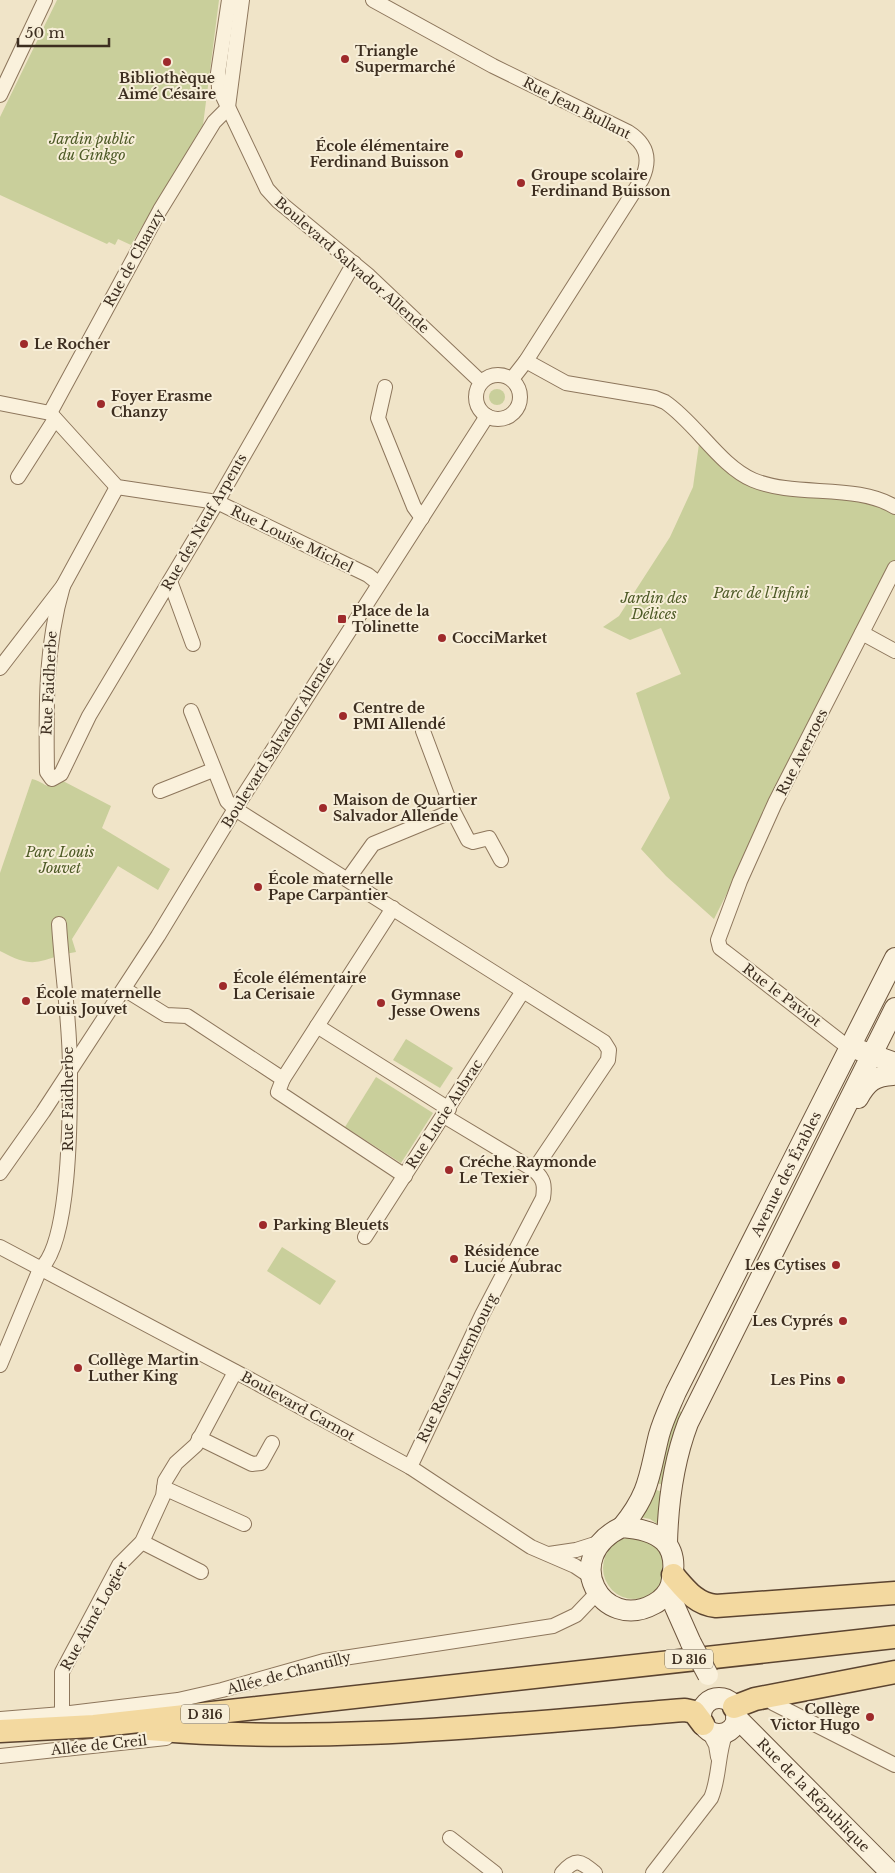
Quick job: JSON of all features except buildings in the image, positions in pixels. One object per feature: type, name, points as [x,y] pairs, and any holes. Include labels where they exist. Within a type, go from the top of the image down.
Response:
[{"type":"main road","name":"Avenue des Érables","points":[[668,1543],[668,1522],[676,1464],[688,1423],[828,1140],[863,1054],[892,964]]},
{"type":"main road","name":"Avenue des Érables","points":[[622,1526],[636,1510],[649,1484],[659,1433],[676,1392],[863,1054],[895,1008]]},
{"type":"main road","points":[[863,1054],[894,1072]]},
{"type":"main road","points":[[828,1140],[848,1115],[869,1082],[894,1072]]},
{"type":"main road","points":[[682,1624],[668,1616],[646,1609],[627,1610],[609,1605],[593,1585],[591,1560],[598,1543],[609,1533],[622,1526],[653,1533],[668,1543],[673,1559],[671,1582],[682,1624],[690,1643],[708,1675],[725,1719]]},
{"type":"main road","points":[[671,1582],[703,1604],[716,1606],[895,1593]]},
{"type":"main road","points":[[646,1609],[660,1601],[671,1582]]},
{"type":"main road","name":"D 316","points":[[0,1743],[98,1726],[895,1636]]},
{"type":"main road","points":[[98,1726],[198,1734],[271,1736],[400,1732],[685,1710],[725,1719],[755,1699],[895,1672]]},
{"type":"main road","name":"Rue de la République","points":[[725,1719],[891,1873]]},
{"type":"main road","name":"D 316","points":[[0,1731],[98,1726]]},
{"type":"street","points":[[0,95],[46,0]]},
{"type":"street","name":"Boulevard Salvador Allende","points":[[229,0],[218,73],[219,88],[267,189],[278,201],[354,263],[482,382]]},
{"type":"street","points":[[228,108],[242,0]]},
{"type":"street","name":"Rue Jean Bullant","points":[[373,0],[391,5],[493,66],[628,132],[646,150],[646,165],[642,179],[512,379]]},
{"type":"street","name":"Rue de Chanzy","points":[[52,416],[160,210],[214,122],[228,108]]},
{"type":"street","name":"Rue des Neuf Arpents","points":[[52,779],[60,774],[89,716],[217,502],[354,263]]},
{"type":"street","points":[[526,360],[566,383],[655,398],[665,402],[736,469],[754,480],[794,488],[866,497],[881,500],[895,508]]},
{"type":"street","points":[[499,374],[512,379],[520,391],[519,406],[508,417],[501,419],[487,416],[482,412],[476,400],[476,394],[482,382],[493,375],[499,374]]},
{"type":"street","points":[[385,387],[378,418],[414,506],[422,518]]},
{"type":"street","points":[[0,403],[52,416],[118,487],[63,586],[0,668]]},
{"type":"street","points":[[18,477],[52,416]]},
{"type":"street","name":"Boulevard Salvador Allende","points":[[0,1173],[43,1112],[175,909],[235,809],[378,583],[487,416]]},
{"type":"street","name":"Rue Louise Michel","points":[[118,487],[217,502],[368,575],[378,583]]},
{"type":"street","name":"Rue Averroes","points":[[718,940],[740,881],[775,803],[892,575]]},
{"type":"street","points":[[170,581],[193,644]]},
{"type":"street","name":"Rue Faidherbe","points":[[52,779],[46,772],[48,658],[53,618],[63,586]]},
{"type":"street","points":[[862,633],[895,651]]},
{"type":"street","points":[[191,710],[213,770],[227,801],[235,809],[604,1042],[610,1050],[608,1060],[534,1170],[317,1026]]},
{"type":"street","points":[[423,731],[454,811],[468,840],[473,842],[489,838],[501,860]]},
{"type":"street","points":[[160,791],[213,770]]},
{"type":"street","points":[[348,879],[373,844],[454,811]]},
{"type":"street","points":[[393,908],[283,1079],[278,1092],[405,1176]]},
{"type":"street","name":"Rue Faidherbe","points":[[0,1364],[40,1269],[47,1263],[63,1213],[67,1172],[70,1068],[59,924]]},
{"type":"street","name":"Rue le Paviot","points":[[718,940],[720,948],[863,1054]]},
{"type":"street","name":"Rue Lucie Aubrac","points":[[366,1237],[523,991]]},
{"type":"street","points":[[129,992],[166,1015],[187,1016],[283,1079]]},
{"type":"street","name":"Rue Rosa Luxembourg","points":[[410,1467],[482,1315],[542,1198],[545,1188],[543,1178],[534,1170]]},
{"type":"street","points":[[0,1247],[40,1269]]},
{"type":"street","name":"Boulevard Carnot","points":[[40,1269],[236,1372],[410,1467],[531,1547],[575,1566],[593,1585]]},
{"type":"street","name":"Rue Aimé Logier","points":[[62,1714],[62,1672],[119,1565],[142,1542],[163,1496],[165,1481],[176,1463],[196,1445],[236,1372]]},
{"type":"street","points":[[199,1438],[252,1464],[261,1463],[272,1443]]},
{"type":"street","points":[[164,1488],[244,1524]]},
{"type":"street","points":[[142,1542],[201,1572]]},
{"type":"street","points":[[548,1554],[576,1550],[598,1543]]},
{"type":"street","name":"Allée de Chantilly","points":[[0,1719],[62,1714],[178,1700],[333,1659],[553,1626],[576,1615],[593,1585]]},
{"type":"street","points":[[773,1703],[895,1766]]},
{"type":"street","points":[[653,1873],[711,1798],[715,1788],[719,1757],[716,1744],[725,1719]]},
{"type":"street","name":"Allée de Creil","points":[[0,1756],[144,1740],[183,1738],[198,1734]]},
{"type":"street","points":[[450,1838],[495,1873]]},
{"type":"street","points":[[562,1873],[571,1863],[575,1862],[585,1865],[595,1873]]},
{"type":"green space","name":"Jardin public du Ginkgo","points":[[57,0],[219,0],[203,125],[131,245],[118,239],[115,245],[109,242],[107,244],[0,195],[0,117]]},
{"type":"green space","points":[[497,389],[505,397],[497,405],[489,397]]},
{"type":"green space","name":"Parc de l'Infini","points":[[699,444],[743,481],[870,501],[895,514],[895,560],[714,919],[666,876],[641,849],[670,798],[636,693],[681,674],[661,628],[630,640],[603,627],[619,616],[670,537],[693,487]]},
{"type":"green space","name":"Parc Louis Jouvet","points":[[32,779],[47,786],[53,786],[63,781],[111,806],[102,828],[170,869],[158,890],[118,866],[72,939],[76,952],[38,962],[23,961],[0,951],[0,873]]},
{"type":"green space","points":[[406,1039],[453,1068],[440,1088],[393,1060]]},
{"type":"green space","points":[[376,1077],[433,1113],[401,1163],[345,1127]]},
{"type":"green space","points":[[282,1247],[336,1281],[320,1305],[267,1271]]},
{"type":"green space","points":[[680,1411],[682,1413],[668,1457],[664,1485],[656,1483],[667,1434]]},
{"type":"green space","points":[[653,1489],[663,1492],[659,1525],[650,1519],[640,1517]]},
{"type":"green space","points":[[634,1537],[651,1542],[656,1546],[660,1551],[665,1568],[660,1585],[656,1590],[651,1594],[634,1599],[617,1594],[612,1590],[608,1585],[603,1568],[608,1551],[612,1546],[617,1542]]},
{"type":"place","name":"Triangle Supermarché","points":[[345,59]]},
{"type":"place","name":"Bibliothèque Aimé Césaire","points":[[167,62]]},
{"type":"place","name":"École élémentaire Ferdinand Buisson","points":[[459,154]]},
{"type":"place","name":"Groupe scolaire Ferdinand Buisson","points":[[521,183]]},
{"type":"place","name":"Le Rocher","points":[[24,344]]},
{"type":"place","name":"Foyer Erasme Chanzy","points":[[101,404]]},
{"type":"place","name":"Place de la Tolinette","points":[[342,619]]},
{"type":"place","name":"CocciMarket","points":[[442,638]]},
{"type":"place","name":"Centre de PMI Allendé","points":[[343,716]]},
{"type":"place","name":"Maison de Quartier Salvador Allende","points":[[323,808]]},
{"type":"place","name":"École maternelle Pape Carpantier","points":[[258,887]]},
{"type":"place","name":"École élémentaire La Cerisaie","points":[[223,986]]},
{"type":"place","name":"École maternelle Louis Jouvet","points":[[26,1001]]},
{"type":"place","name":"Gymnase Jesse Owens","points":[[381,1003]]},
{"type":"place","name":"Créche Raymonde Le Texier","points":[[449,1170]]},
{"type":"place","name":"Parking Bleuets","points":[[263,1225]]},
{"type":"place","name":"Résidence Lucie Aubrac","points":[[454,1259]]},
{"type":"place","name":"Les Cytises","points":[[836,1265]]},
{"type":"place","name":"Les Cyprés","points":[[843,1321]]},
{"type":"place","name":"Collège Martin Luther King","points":[[78,1368]]},
{"type":"place","name":"Les Pins","points":[[841,1380]]},
{"type":"place","name":"Collège Victor Hugo","points":[[870,1717]]},
{"type":"park label","name":"Jardin des Délices","points":[[654,606]]}]
